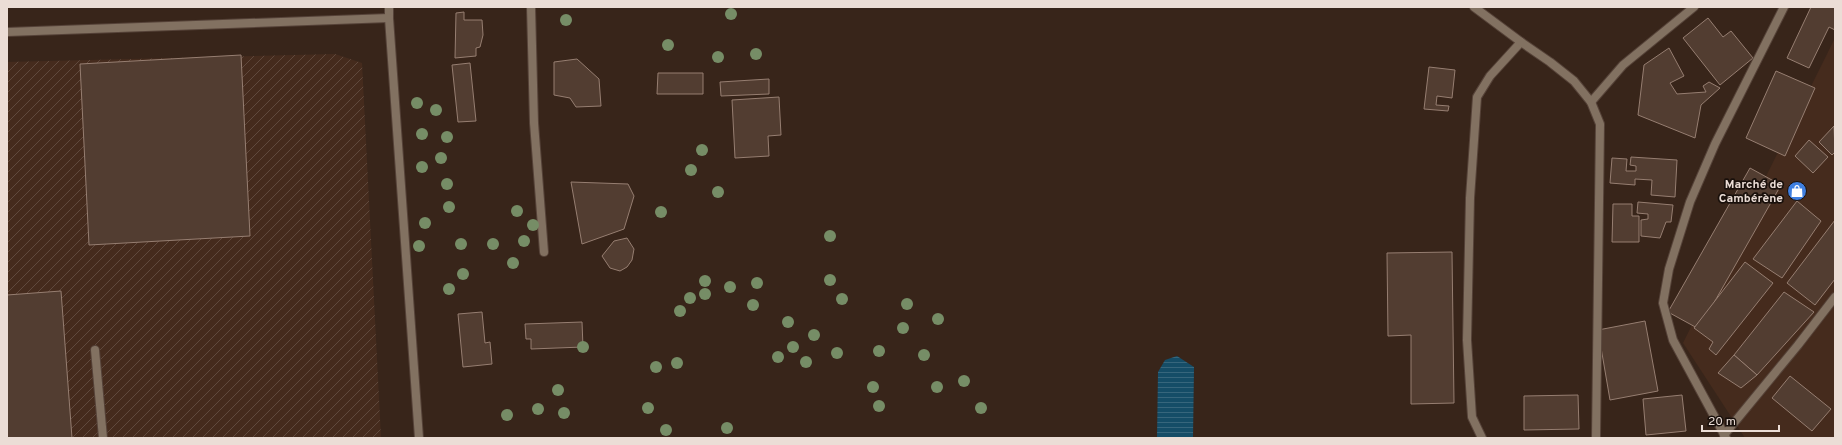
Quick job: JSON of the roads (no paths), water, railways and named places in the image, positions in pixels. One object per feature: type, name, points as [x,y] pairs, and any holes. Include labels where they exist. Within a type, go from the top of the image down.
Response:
[{"type":"street","points":[[389,7],[419,438]]},
{"type":"street","points":[[530,7],[534,123],[544,252]]},
{"type":"street","points":[[1474,7],[1574,81],[1591,102],[1600,124],[1596,438]]},
{"type":"street","points":[[1591,102],[1624,65],[1694,7]]},
{"type":"street","points":[[1784,7],[1715,144],[1690,202],[1669,270],[1663,303],[1674,340],[1725,436],[1835,297]]},
{"type":"street","points":[[7,32],[389,18]]},
{"type":"street","points":[[1482,438],[1472,417],[1468,340],[1470,198],[1476,97],[1490,76],[1521,42]]},
{"type":"street","points":[[94,350],[103,438]]},
{"type":"water","points":[[1177,356],[1194,367],[1193,438],[1157,438],[1158,372],[1165,360]]},
{"type":"place","name":"Marché de Cambérène","points":[[1797,191]]}]
